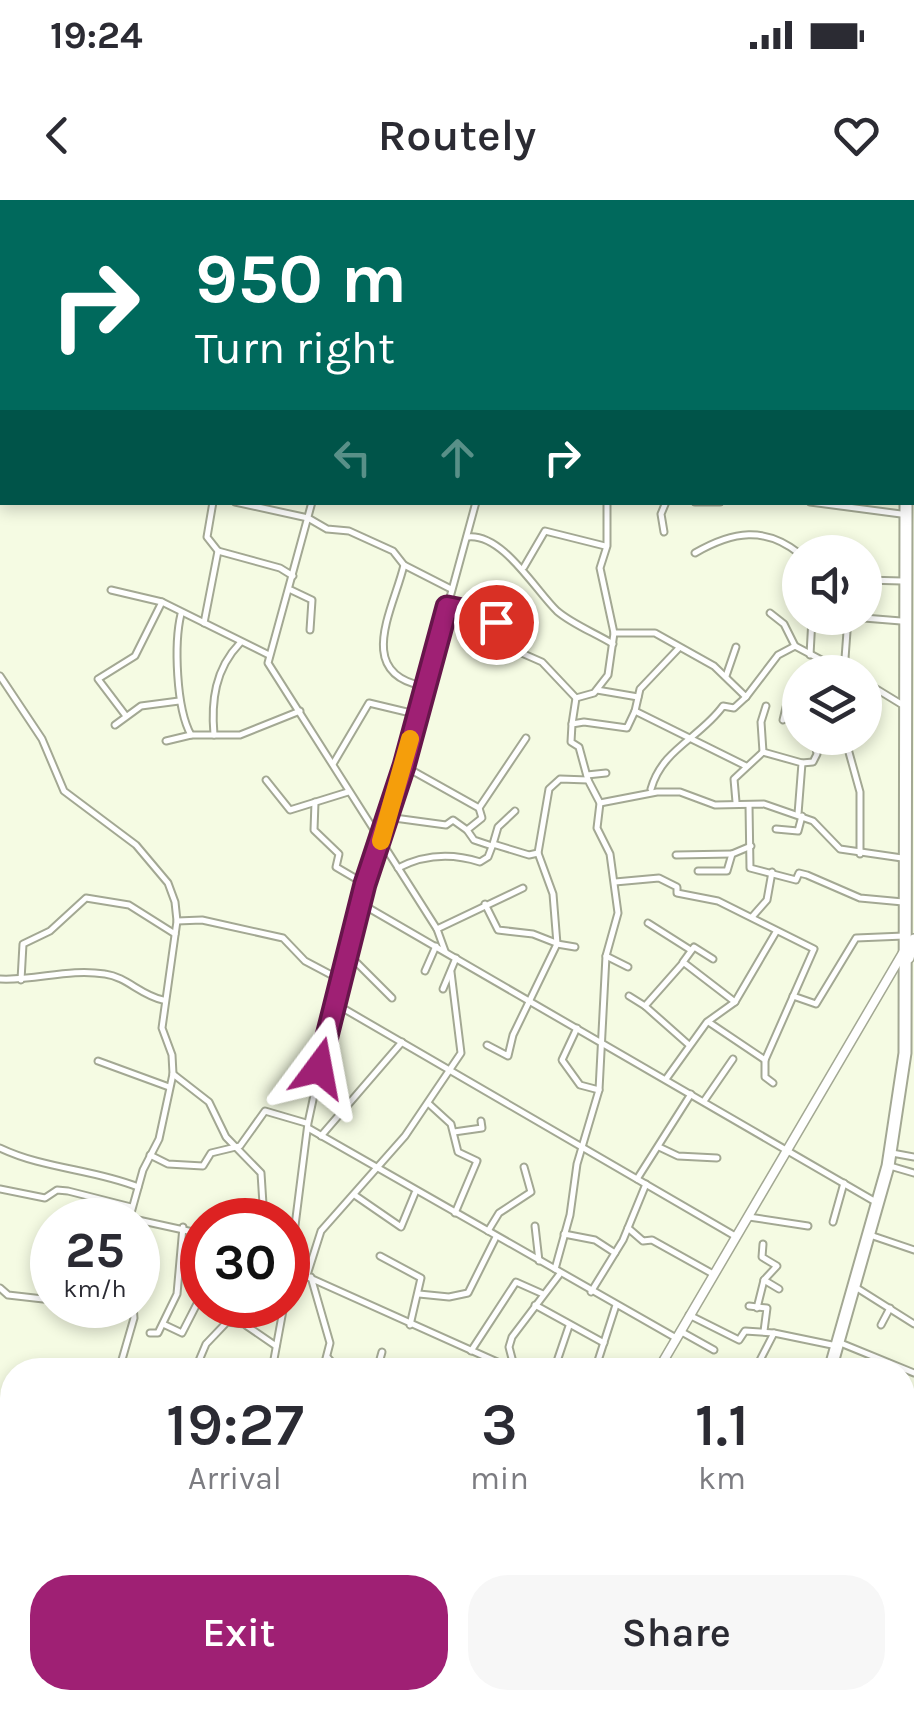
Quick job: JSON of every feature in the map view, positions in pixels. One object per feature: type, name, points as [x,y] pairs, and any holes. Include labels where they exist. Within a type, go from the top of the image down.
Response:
[{"type":"highway","points":[[831,1358],[870,1235],[907,1085],[910,1054],[906,955],[906,615],[910,535],[903,506]]},
{"type":"highway","points":[[903,506],[902,581],[906,615]]},
{"type":"highway","points":[[835,1344],[854,1287],[896,1088],[908,910],[903,858],[907,708]]},
{"type":"street","points":[[213,505],[206,537],[218,551],[280,568],[293,576]]},
{"type":"street","points":[[249,505],[308,518],[327,529],[349,531],[393,551],[404,564],[451,589]]},
{"type":"street","points":[[311,505],[291,590],[268,655],[274,674],[438,928],[445,950]]},
{"type":"street","points":[[298,1198],[308,1126],[339,979],[404,766],[474,505]]},
{"type":"street","points":[[576,698],[596,690],[608,675],[613,644],[600,568],[607,546],[607,505]]},
{"type":"street","points":[[664,532],[661,514],[665,505]]},
{"type":"street","points":[[864,505],[903,506]]},
{"type":"street","points":[[524,567],[545,530],[607,546]]},
{"type":"street","points":[[695,552],[732,537],[763,532],[782,543]]},
{"type":"street","points":[[466,537],[479,536],[524,567],[560,613],[613,644]]},
{"type":"street","points":[[204,624],[218,551]]},
{"type":"street","points":[[404,564],[396,600],[383,626],[386,662],[404,683],[423,686]]},
{"type":"street","points":[[882,580],[902,581]]},
{"type":"street","points":[[111,590],[162,602],[268,655]]},
{"type":"street","points":[[291,590],[312,600],[310,630]]},
{"type":"street","points":[[126,716],[98,679],[135,656],[162,602]]},
{"type":"street","points":[[447,607],[492,618],[516,650],[542,662],[576,698]]},
{"type":"street","points":[[770,613],[784,624],[795,646],[810,655],[811,635]]},
{"type":"street","points":[[181,614],[174,640],[181,668],[179,702],[192,735]]},
{"type":"street","points":[[614,633],[656,634],[726,676],[746,698]]},
{"type":"street","points":[[214,735],[212,703],[221,670],[240,644]]},
{"type":"street","points":[[650,789],[657,767],[685,740],[693,738],[723,706],[734,708],[746,698],[778,655],[795,646]]},
{"type":"street","points":[[726,676],[736,647]]},
{"type":"street","points":[[572,724],[626,728],[640,690],[678,649]]},
{"type":"street","points":[[1,678],[42,739],[64,791],[136,845],[168,883],[177,921],[162,1028],[172,1055],[173,1074],[159,1139],[134,1198]]},
{"type":"street","points":[[596,690],[610,696],[638,697]]},
{"type":"street","points":[[882,693],[907,708]]},
{"type":"street","points":[[512,1358],[512,1337],[557,1272],[582,1145],[599,1090],[598,1040],[606,956],[618,912],[610,854],[597,828],[600,803],[579,748],[571,742],[576,698]]},
{"type":"street","points":[[115,725],[148,704],[179,702]]},
{"type":"street","points":[[333,764],[369,703],[415,714]]},
{"type":"street","points":[[763,752],[760,722],[766,706]]},
{"type":"street","points":[[166,741],[192,735],[252,732],[300,711]]},
{"type":"street","points":[[635,711],[746,766]]},
{"type":"street","points":[[479,808],[526,738]]},
{"type":"street","points":[[763,752],[802,763],[813,762],[816,755]]},
{"type":"street","points":[[736,802],[734,779],[763,752]]},
{"type":"street","points":[[850,755],[860,792],[860,854]]},
{"type":"street","points":[[776,829],[798,831],[802,763]]},
{"type":"street","points":[[404,766],[479,808],[482,818],[467,830]]},
{"type":"street","points":[[487,1044],[508,1056],[512,1035],[557,943],[553,894],[538,853],[550,786],[560,779],[606,773]]},
{"type":"street","points":[[266,780],[290,810],[348,792]]},
{"type":"street","points":[[600,803],[657,792],[680,792],[716,805],[749,804],[800,814],[834,845],[860,854],[903,858]]},
{"type":"street","points":[[315,802],[314,830],[339,854],[336,868],[365,884]]},
{"type":"street","points":[[749,804],[750,868],[796,880],[799,873],[807,875],[860,898],[908,910]]},
{"type":"street","points":[[398,868],[416,859],[444,856],[480,862],[488,857],[495,832],[515,810]]},
{"type":"street","points":[[387,817],[446,824],[452,820],[474,840],[529,855],[538,853]]},
{"type":"street","points":[[676,856],[732,854],[751,846]]},
{"type":"street","points":[[698,871],[727,870],[732,854]]},
{"type":"street","points":[[752,917],[767,900],[772,872]]},
{"type":"street","points":[[615,882],[659,878],[677,887],[677,893],[718,901],[814,948],[765,1060],[765,1077],[773,1082]]},
{"type":"street","points":[[438,928],[523,888]]},
{"type":"street","points":[[21,980],[23,944],[50,931],[86,898],[129,905],[176,934]]},
{"type":"street","points":[[360,903],[874,1201]]},
{"type":"street","points":[[485,904],[495,928],[575,947]]},
{"type":"street","points":[[177,921],[202,920],[282,938],[305,961],[339,979]]},
{"type":"street","points":[[648,922],[690,949],[713,958]]},
{"type":"street","points":[[666,1079],[707,1022],[716,1021],[734,1002],[776,932]]},
{"type":"street","points":[[793,996],[816,1004],[856,938],[909,937]]},
{"type":"street","points":[[425,972],[436,946]]},
{"type":"street","points":[[645,1006],[690,949]]},
{"type":"street","points":[[346,954],[392,998]]},
{"type":"street","points":[[666,1358],[906,955]]},
{"type":"street","points":[[606,956],[628,968]]},
{"type":"street","points":[[443,989],[456,958]]},
{"type":"street","points":[[683,962],[734,1002]]},
{"type":"street","points":[[0,979],[21,980],[68,970],[103,973],[163,1000]]},
{"type":"street","points":[[310,1272],[321,1231],[377,1170],[428,1103],[462,1046],[451,972]]},
{"type":"street","points":[[629,996],[689,1045]]},
{"type":"street","points":[[334,1002],[737,1238]]},
{"type":"street","points":[[716,1021],[765,1060]]},
{"type":"street","points":[[576,1028],[562,1060],[580,1085],[599,1090]]},
{"type":"street","points":[[320,1136],[402,1042]]},
{"type":"street","points":[[704,1101],[733,1058]]},
{"type":"street","points":[[98,1061],[170,1086]]},
{"type":"street","points":[[173,1074],[214,1108],[232,1146],[261,1173],[263,1198]]},
{"type":"street","points":[[637,1178],[691,1094]]},
{"type":"street","points":[[428,1103],[454,1132],[458,1152],[477,1161],[455,1213]]},
{"type":"street","points":[[150,1155],[168,1164],[200,1167],[211,1154],[240,1146],[265,1112],[308,1126],[377,1170],[591,1292],[714,1350]]},
{"type":"street","points":[[454,1132],[482,1128],[481,1121]]},
{"type":"street","points":[[660,1147],[678,1156],[717,1158]]},
{"type":"street","points":[[0,1148],[52,1166],[103,1173],[138,1186]]},
{"type":"street","points":[[889,1159],[914,1157]]},
{"type":"street","points":[[889,1159],[914,1173]]},
{"type":"street","points":[[488,1230],[499,1213],[531,1192],[524,1167]]},
{"type":"street","points":[[833,1222],[844,1183]]},
{"type":"street","points":[[591,1292],[628,1228],[646,1184]]},
{"type":"street","points":[[0,1190],[45,1198],[57,1190],[97,1198]]},
{"type":"street","points":[[356,1196],[401,1227],[416,1192]]},
{"type":"street","points":[[749,1218],[808,1226]]},
{"type":"street","points":[[535,1226],[539,1261]]},
{"type":"street","points":[[628,1228],[643,1241],[652,1240],[713,1274]]},
{"type":"street","points":[[564,1234],[595,1240],[615,1252]]},
{"type":"street","points":[[870,1235],[914,1250]]},
{"type":"street","points":[[419,1294],[449,1296],[468,1292],[482,1271],[496,1236]]},
{"type":"street","points":[[763,1244],[760,1254],[777,1266],[764,1280],[753,1307],[767,1308],[764,1331]]},
{"type":"street","points":[[380,1256],[421,1278],[410,1325]]},
{"type":"street","points":[[150,1333],[156,1335],[177,1294],[180,1260]]},
{"type":"street","points":[[310,1276],[485,1358]]},
{"type":"street","points":[[310,1279],[326,1320],[328,1358]]},
{"type":"street","points":[[764,1280],[779,1289]]},
{"type":"street","points":[[471,1351],[516,1282],[542,1294]]},
{"type":"street","points":[[854,1287],[914,1324]]},
{"type":"street","points":[[0,1288],[8,1295],[30,1298]]},
{"type":"street","points":[[534,1305],[604,1343]]},
{"type":"street","points":[[599,1358],[616,1305]]},
{"type":"street","points":[[881,1325],[890,1308]]},
{"type":"street","points":[[689,1315],[740,1340],[745,1331],[764,1331],[835,1344],[874,1358]]},
{"type":"street","points":[[200,1358],[206,1344],[228,1322],[244,1324],[276,1346]]},
{"type":"street","points":[[162,1324],[182,1333],[185,1328]]},
{"type":"street","points":[[558,1358],[569,1326]]},
{"type":"street","points":[[121,1358],[128,1328]]},
{"type":"street","points":[[274,1358],[280,1328]]},
{"type":"street","points":[[761,1358],[774,1333]]},
{"type":"street","points":[[381,1358],[382,1352]]},
{"type":"slow traffic","points":[[381,841],[410,739]]},
{"type":"route","points":[[319,1068],[365,884],[404,766],[447,607],[487,615],[496,622]]}]
